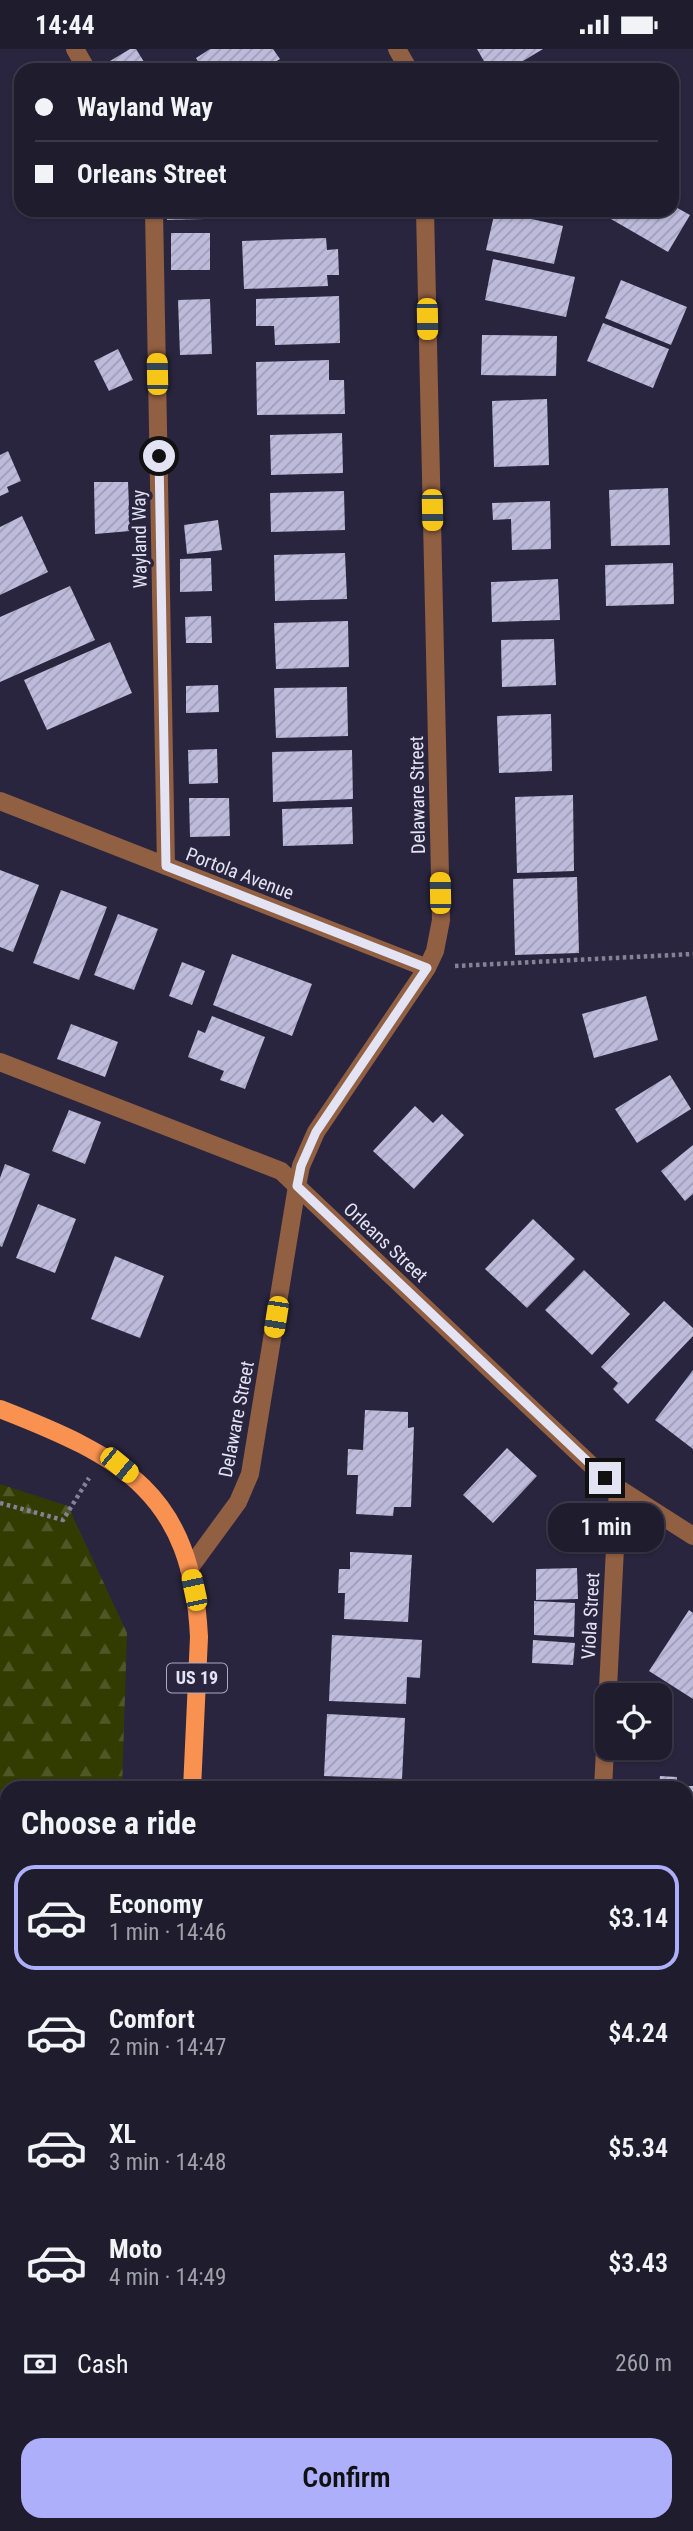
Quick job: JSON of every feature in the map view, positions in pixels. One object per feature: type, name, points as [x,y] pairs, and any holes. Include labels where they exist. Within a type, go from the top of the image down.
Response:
[{"type":"main road","name":"US 19","points":[[0,1409],[103,1455],[135,1478],[164,1512],[190,1569],[198,1612],[192,1781]]},
{"type":"street","name":"Wayland Way","points":[[154,217],[166,866]]},
{"type":"street","name":"Delaware Street","points":[[190,1569],[238,1502],[250,1473],[301,1166],[316,1132],[427,968],[437,943],[441,920],[425,217]]},
{"type":"street","name":"Portola Avenue","points":[[0,801],[427,968]]},
{"type":"street","name":"Orleans Street","points":[[0,1062],[281,1171],[618,1488],[693,1536]]},
{"type":"street","name":"Viola Street","points":[[603,1781],[618,1488]]},
{"type":"path","points":[[427,968],[693,954]]},
{"type":"path","points":[[0,1503],[63,1520],[103,1455]]},
{"type":"green space","points":[[0,1484],[68,1506],[127,1633],[122,1781],[0,1781]]},
{"type":"building","points":[[130,49],[136,49],[145,63],[111,63],[110,61]]},
{"type":"building","points":[[210,49],[273,49],[280,59],[273,63],[199,63],[196,58]]},
{"type":"building","points":[[477,49],[543,49],[520,63],[485,63]]},
{"type":"building","points":[[679,209],[690,215],[668,252],[607,217],[679,217]]},
{"type":"building","points":[[167,217],[205,217],[205,219],[167,220]]},
{"type":"building","points":[[278,217],[337,217],[278,219]]},
{"type":"building","points":[[494,217],[522,217],[563,226],[554,264],[486,250]]},
{"type":"building","points":[[171,233],[210,233],[210,270],[171,270]]},
{"type":"building","points":[[326,238],[327,250],[338,249],[339,275],[327,275],[328,286],[244,289],[242,241]]},
{"type":"building","points":[[493,259],[575,277],[566,317],[485,300]]},
{"type":"building","points":[[621,280],[687,307],[671,345],[605,318]]},
{"type":"building","points":[[339,296],[340,343],[275,345],[274,326],[256,326],[256,299]]},
{"type":"building","points":[[210,299],[212,354],[180,355],[178,300]]},
{"type":"building","points":[[603,323],[669,349],[653,388],[587,361]]},
{"type":"building","points":[[482,335],[557,336],[556,376],[481,375]]},
{"type":"building","points":[[118,349],[133,380],[109,391],[94,361]]},
{"type":"building","points":[[329,360],[329,380],[344,380],[345,414],[257,415],[256,362]]},
{"type":"building","points":[[547,399],[549,465],[494,467],[492,401]]},
{"type":"building","points":[[342,433],[343,473],[271,475],[270,435]]},
{"type":"building","points":[[8,451],[21,481],[7,487],[9,492],[0,496],[0,455]]},
{"type":"building","points":[[94,482],[128,482],[130,531],[95,534]]},
{"type":"building","points":[[668,488],[670,545],[611,546],[609,490]]},
{"type":"building","points":[[344,491],[345,530],[271,532],[270,493]]},
{"type":"building","points":[[550,501],[551,549],[512,550],[511,519],[493,520],[492,503]]},
{"type":"building","points":[[22,516],[48,572],[0,595],[0,527]]},
{"type":"building","points":[[218,520],[222,550],[187,554],[184,525]]},
{"type":"building","points":[[345,553],[347,599],[275,601],[274,555]]},
{"type":"building","points":[[211,558],[212,591],[180,592],[180,559]]},
{"type":"building","points":[[673,563],[674,604],[606,606],[605,565]]},
{"type":"building","points":[[558,579],[560,620],[492,622],[491,582]]},
{"type":"building","points":[[70,586],[95,640],[0,682],[0,617]]},
{"type":"building","points":[[211,616],[212,643],[186,643],[185,617]]},
{"type":"building","points":[[348,621],[349,667],[276,669],[274,623]]},
{"type":"building","points":[[554,639],[556,685],[502,687],[501,640]]},
{"type":"building","points":[[110,642],[132,693],[47,730],[24,680]]},
{"type":"building","points":[[218,685],[219,712],[186,713],[186,686]]},
{"type":"building","points":[[347,687],[348,736],[276,738],[274,688]]},
{"type":"building","points":[[551,714],[552,771],[499,773],[497,716]]},
{"type":"building","points":[[217,749],[218,783],[189,784],[188,750]]},
{"type":"building","points":[[352,750],[353,799],[273,802],[272,752]]},
{"type":"building","points":[[573,795],[574,871],[517,873],[515,797]]},
{"type":"building","points":[[189,798],[229,798],[230,836],[190,837]]},
{"type":"building","points":[[352,807],[353,844],[283,846],[282,809]]},
{"type":"building","points":[[0,870],[39,885],[13,952],[0,947]]},
{"type":"building","points":[[577,877],[579,953],[515,955],[513,879]]},
{"type":"building","points":[[61,890],[107,907],[79,980],[33,963]]},
{"type":"building","points":[[118,914],[158,929],[134,990],[94,975]]},
{"type":"building","points":[[232,954],[312,984],[292,1036],[213,1005]]},
{"type":"building","points":[[182,962],[205,971],[192,1005],[169,996]]},
{"type":"building","points":[[646,996],[658,1040],[594,1058],[582,1014]]},
{"type":"building","points":[[212,1016],[265,1037],[245,1089],[220,1080],[224,1071],[188,1057],[198,1030],[205,1033]]},
{"type":"building","points":[[71,1024],[118,1042],[105,1077],[57,1059]]},
{"type":"building","points":[[670,1075],[691,1109],[637,1143],[615,1109]]},
{"type":"building","points":[[415,1106],[433,1123],[442,1114],[464,1135],[414,1189],[373,1151]]},
{"type":"building","points":[[69,1110],[101,1122],[85,1164],[52,1151]]},
{"type":"building","points":[[693,1145],[693,1194],[685,1201],[661,1171]]},
{"type":"building","points":[[5,1164],[30,1174],[2,1247],[0,1178]]},
{"type":"building","points":[[38,1204],[76,1219],[55,1273],[16,1258]]},
{"type":"building","points":[[533,1219],[575,1259],[527,1308],[485,1269]]},
{"type":"building","points":[[115,1256],[164,1276],[140,1338],[91,1319]]},
{"type":"building","points":[[584,1270],[630,1314],[592,1355],[545,1310]]},
{"type":"building","points":[[664,1301],[693,1328],[693,1336],[628,1404],[613,1389],[618,1383],[601,1367]]},
{"type":"building","points":[[693,1370],[693,1449],[655,1420]]},
{"type":"building","points":[[365,1410],[408,1412],[408,1428],[414,1427],[411,1507],[394,1507],[393,1516],[356,1514],[358,1475],[347,1475],[348,1449],[363,1450]]},
{"type":"building","points":[[507,1448],[537,1476],[493,1523],[463,1495]]},
{"type":"building","points":[[350,1552],[412,1555],[408,1622],[344,1619],[345,1593],[338,1593],[339,1569],[350,1569]]},
{"type":"building","points":[[577,1568],[578,1599],[536,1600],[536,1569]]},
{"type":"building","points":[[534,1601],[575,1603],[574,1637],[534,1635]]},
{"type":"building","points":[[689,1610],[693,1613],[693,1699],[672,1683],[649,1671]]},
{"type":"building","points":[[332,1635],[422,1640],[420,1678],[407,1677],[406,1704],[329,1701]]},
{"type":"building","points":[[533,1640],[575,1643],[573,1665],[532,1663]]},
{"type":"building","points":[[327,1714],[405,1718],[402,1779],[324,1776]]},
{"type":"building","points":[[660,1776],[677,1777],[677,1781],[660,1781]]},
{"type":"route","points":[[159,456],[166,866],[427,968],[316,1132],[301,1166],[297,1186],[605,1478]]}]
